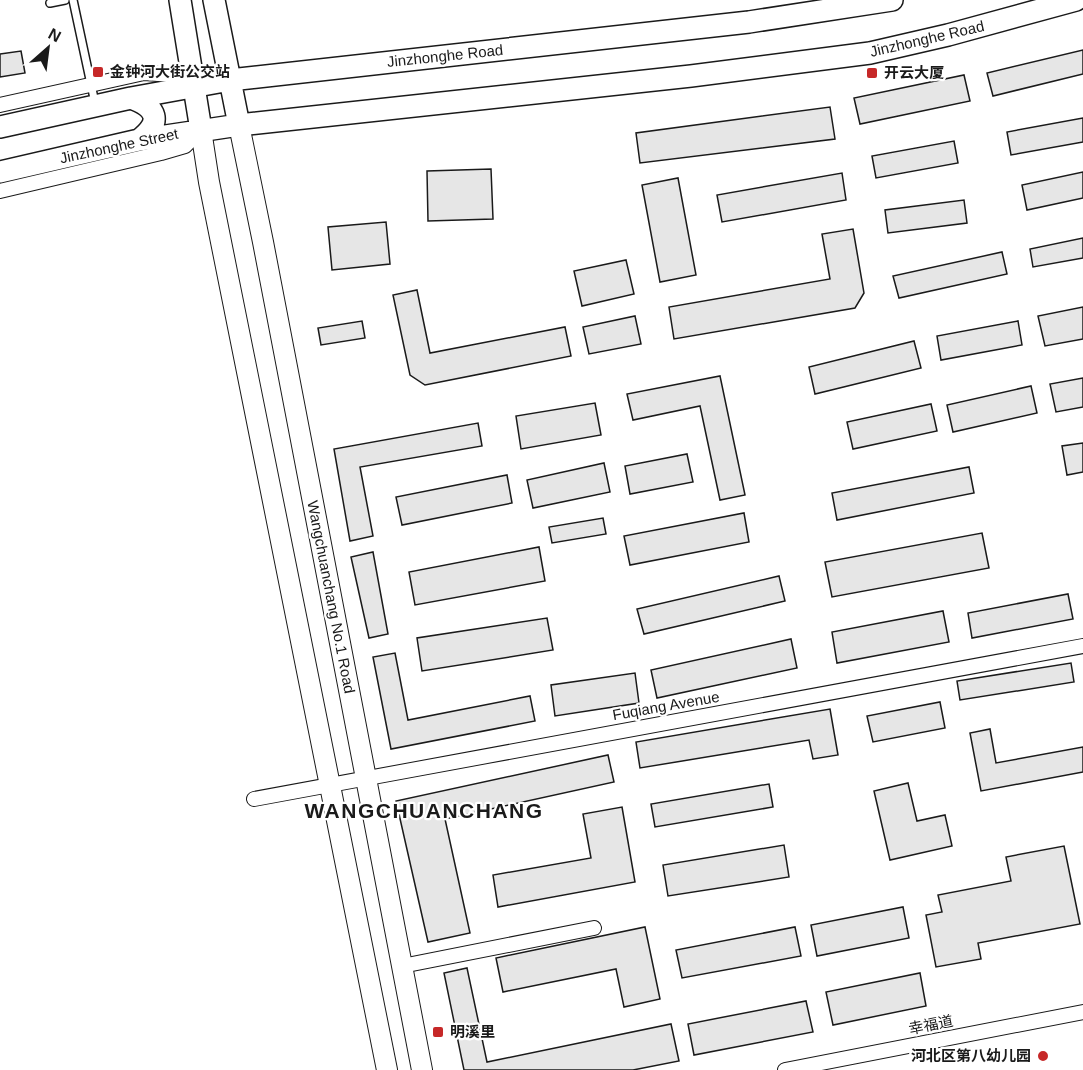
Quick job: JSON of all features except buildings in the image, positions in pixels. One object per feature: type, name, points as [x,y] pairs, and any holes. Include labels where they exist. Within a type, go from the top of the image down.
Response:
[{"type":"main road","points":[[180,0],[211,194],[387,1070]]},
{"type":"main road","points":[[214,0],[239,125]]},
{"type":"main road","name":"Jinzhonghe Road","points":[[0,127],[194,85],[749,22],[891,0]]},
{"type":"main road","name":"Jinzhonghe Road","points":[[239,125],[680,78],[870,52],[948,35],[1076,0]]},
{"type":"main road","points":[[131,98],[147,105],[154,113],[155,122],[152,129],[139,140]]},
{"type":"main road","name":"Jinzhonghe Street","points":[[0,172],[139,140],[239,125]]},
{"type":"main road","name":"Wangchuanchang No.1 Road","points":[[239,125],[422,1070]]},
{"type":"street","points":[[0,105],[144,73],[172,75],[194,85]]},
{"type":"street","points":[[0,191],[162,153],[184,146],[201,130]]},
{"type":"street","name":"Fuqiang Avenue","points":[[254,798],[1083,646]]},
{"type":"street","points":[[402,966],[594,928]]},
{"type":"street","name":"幸福道","points":[[784,1070],[1083,1012]]},
{"type":"lane","points":[[50,3],[64,0]]},
{"type":"lane","points":[[74,0],[96,105]]},
{"type":"place","name":"金钟河大街公交站","points":[[98,72]]},
{"type":"place","name":"开云大厦","points":[[872,73]]},
{"type":"place","name":"明溪里","points":[[438,1032]]},
{"type":"place","name":"河北区第八幼儿园","points":[[1043,1056]]},
{"type":"district","name":"WANGCHUANCHANG","points":[[424,811]]}]
